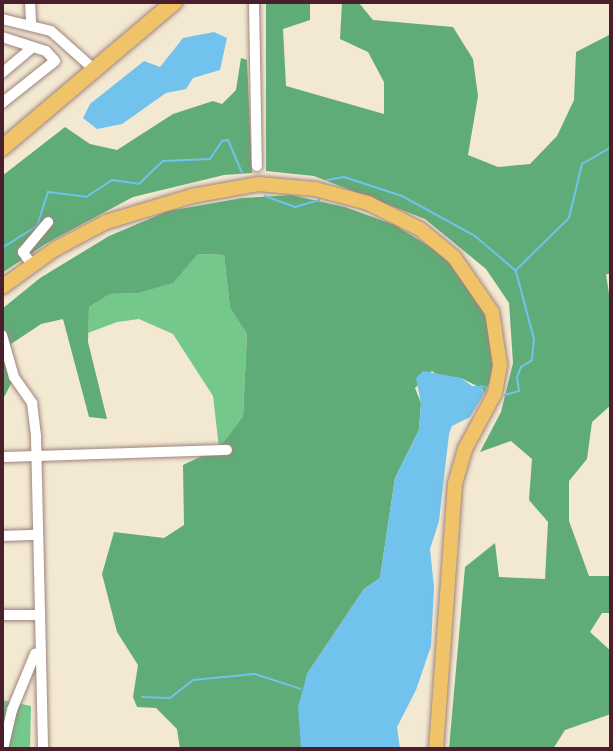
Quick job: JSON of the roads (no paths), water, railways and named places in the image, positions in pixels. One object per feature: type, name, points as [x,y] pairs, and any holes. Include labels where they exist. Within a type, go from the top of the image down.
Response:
[{"type":"highway","points":[[2,148],[174,2]]},
{"type":"main road","points":[[2,287],[32,265],[121,216],[216,190],[266,184],[325,191],[368,203],[427,234],[461,265],[492,312],[500,365],[495,393],[465,449],[455,484],[436,749]]},
{"type":"street","points":[[30,2],[31,23]]},
{"type":"street","points":[[254,2],[257,166]]},
{"type":"street","points":[[2,19],[31,23],[64,39],[95,70]]},
{"type":"street","points":[[2,103],[55,61],[33,47],[4,40]]},
{"type":"street","points":[[2,73],[33,47]]},
{"type":"street","points":[[32,265],[23,252],[48,222]]},
{"type":"street","points":[[2,335],[14,377],[32,403],[38,454],[37,615],[43,749]]},
{"type":"street","points":[[2,457],[227,450]]},
{"type":"street","points":[[2,536],[37,535]]},
{"type":"street","points":[[2,615],[37,615]]},
{"type":"street","points":[[3,749],[12,710],[38,644]]},
{"type":"water","points":[[214,32],[227,38],[220,70],[193,78],[186,89],[166,93],[122,124],[97,129],[83,118],[90,104],[144,61],[160,67],[183,38]]},
{"type":"water","points":[[423,371],[461,378],[472,386],[481,386],[484,394],[470,417],[452,426],[449,434],[439,521],[430,549],[434,587],[431,646],[416,690],[397,727],[400,749],[301,749],[298,707],[307,674],[364,589],[380,578],[395,478],[419,430],[421,403],[416,378]]},
{"type":"waterway","points":[[611,119],[611,140]]},
{"type":"waterway","points":[[2,248],[37,226],[48,192],[86,197],[112,180],[139,184],[163,161],[210,159],[222,141],[228,140],[242,173]]},
{"type":"waterway","points":[[516,270],[569,218],[582,164],[611,147]]},
{"type":"waterway","points":[[327,180],[344,177],[402,196],[475,236],[516,271]]},
{"type":"waterway","points":[[265,196],[295,207],[319,200]]},
{"type":"waterway","points":[[505,395],[519,391],[517,377],[521,367],[532,360],[534,339],[516,272]]},
{"type":"waterway","points":[[481,386],[487,388]]},
{"type":"waterway","points":[[142,697],[170,698],[193,680],[255,674],[301,689]]}]
